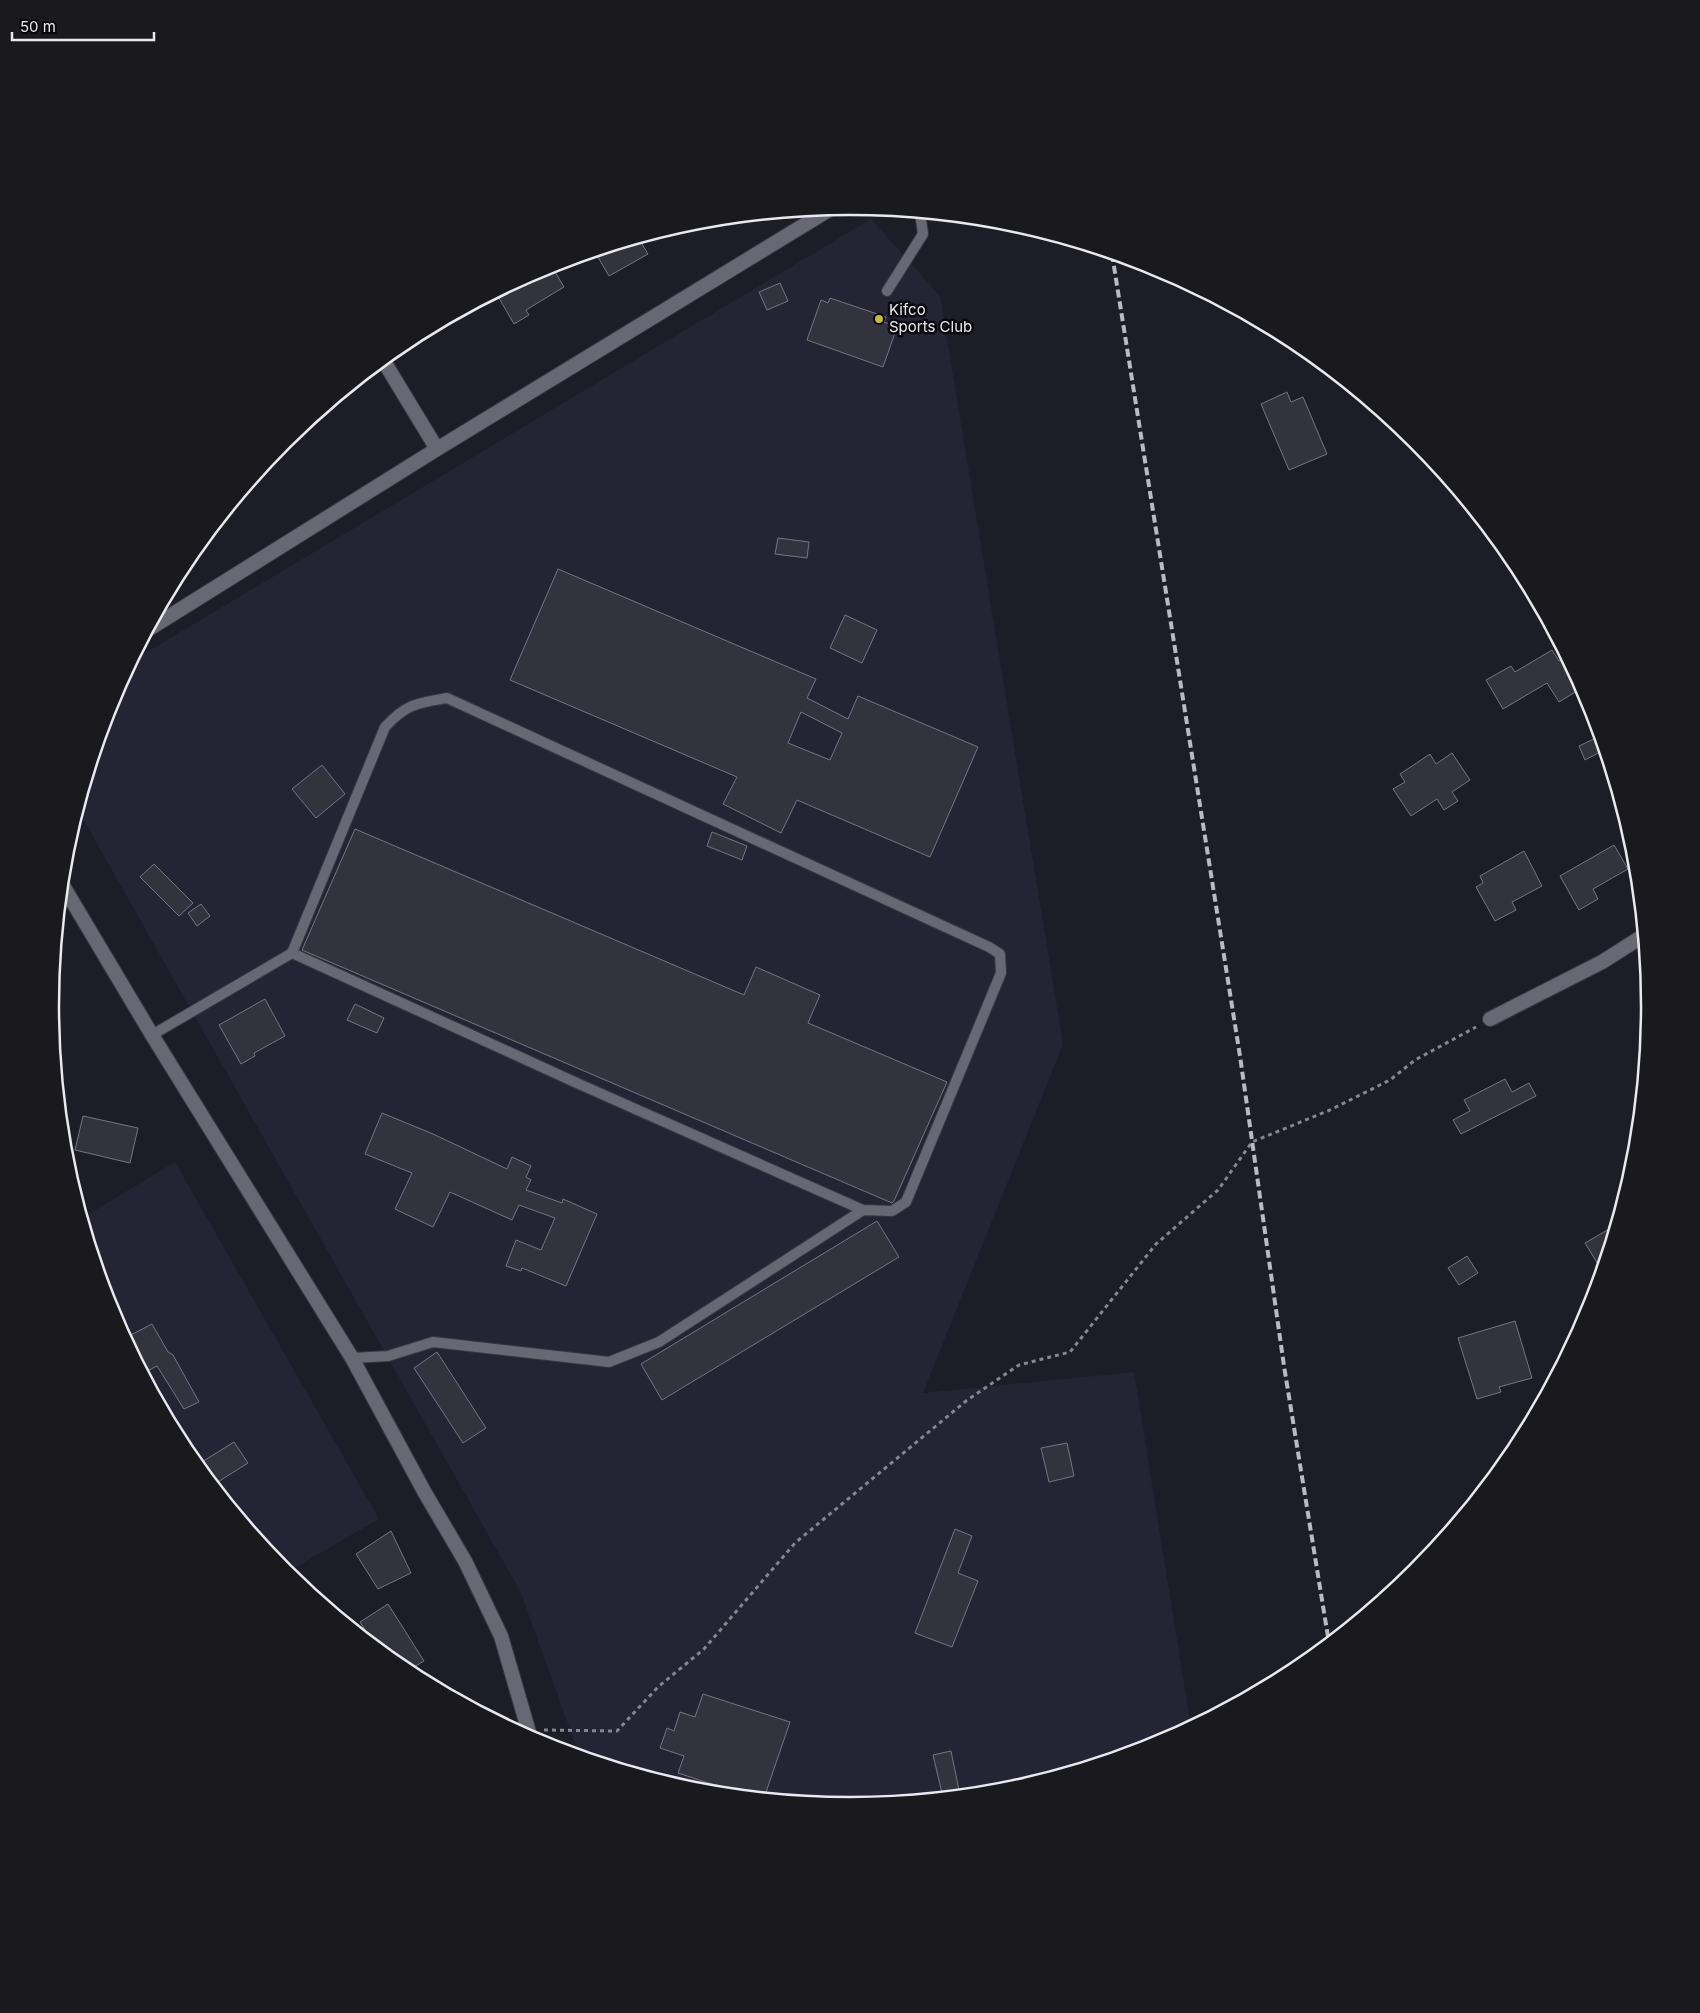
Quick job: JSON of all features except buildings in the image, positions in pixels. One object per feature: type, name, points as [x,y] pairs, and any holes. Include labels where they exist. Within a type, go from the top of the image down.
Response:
[{"type":"street","points":[[158,623],[437,449],[819,216]]},
{"type":"street","points":[[387,366],[437,449]]},
{"type":"street","points":[[68,893],[152,1035],[352,1358],[425,1493],[465,1561],[501,1636],[529,1729]]},
{"type":"street","points":[[1490,1019],[1602,962],[1638,939]]},
{"type":"lane","points":[[887,291],[924,234],[921,219]]},
{"type":"lane","points":[[152,1035],[292,954],[385,728],[399,713],[418,703],[447,698],[989,947],[1000,954],[1002,973],[906,1202],[892,1211],[864,1210],[292,954]]},
{"type":"lane","points":[[352,1358],[388,1356],[433,1342],[609,1362],[659,1342],[864,1210]]},
{"type":"path","points":[[538,1734],[617,1731],[658,1687],[704,1649],[795,1543],[966,1401],[1019,1365],[1070,1352],[1156,1244],[1218,1190],[1252,1142],[1330,1110],[1390,1080],[1415,1060],[1490,1019]]},
{"type":"shaded area","points":[[871,219],[940,296],[1063,1044],[923,1393],[1134,1372],[1190,1721],[1153,1738],[1055,1771],[1004,1783],[902,1796],[850,1798],[798,1796],[747,1791],[696,1783],[645,1771],[577,1749],[520,1591],[82,818],[101,752],[119,704],[141,656]]},
{"type":"shaded area","points":[[175,1162],[379,1519],[294,1569],[291,1566],[255,1528],[222,1488],[192,1446],[165,1402],[140,1356],[119,1309],[101,1261],[87,1215]]},
{"type":"railway","points":[[1113,260],[1240,1056],[1284,1366],[1328,1637]]},
{"type":"place","name":"Kifco Sports Club","points":[[879,319]]}]
